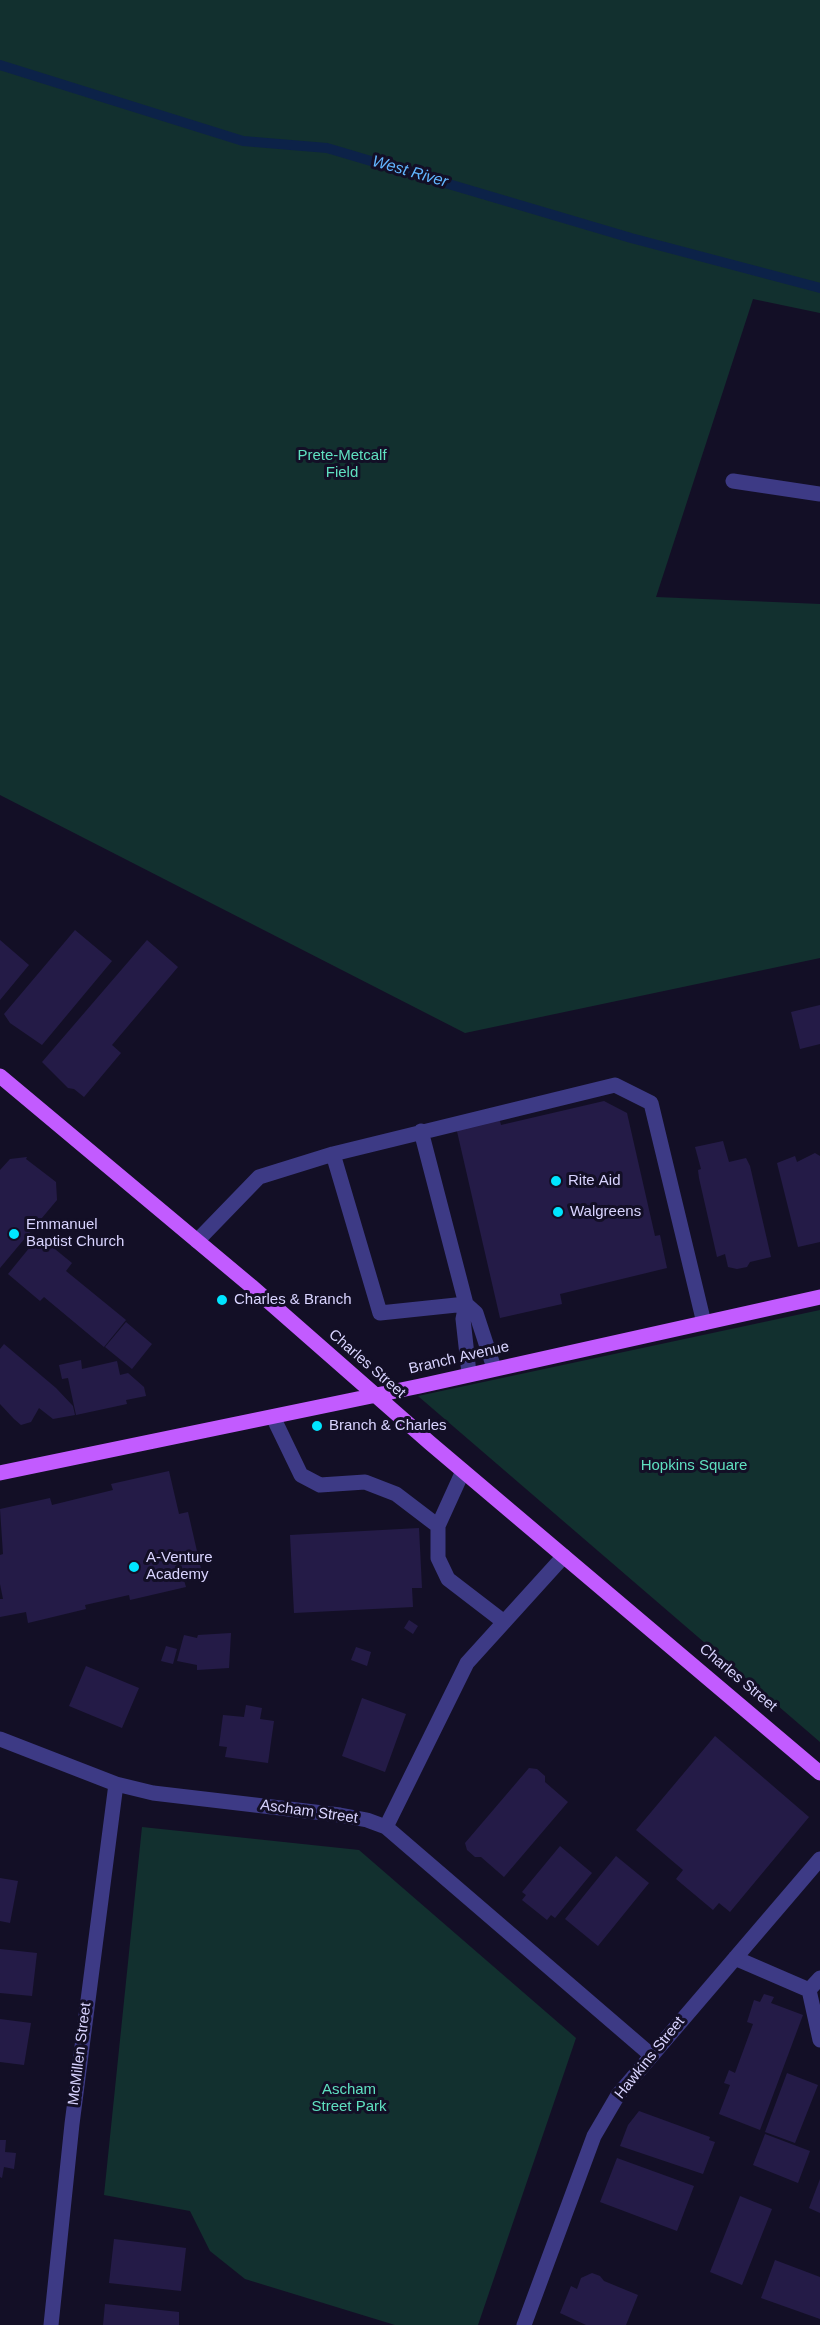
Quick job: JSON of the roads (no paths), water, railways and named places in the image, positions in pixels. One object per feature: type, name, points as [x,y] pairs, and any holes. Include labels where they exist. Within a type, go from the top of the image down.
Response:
[{"type":"main road","name":"Charles Street","points":[[0,1076],[197,1241],[374,1395],[820,1773]]},
{"type":"main road","name":"Branch Avenue","points":[[0,1473],[374,1395],[820,1297]]},
{"type":"street","points":[[733,481],[820,494]]},
{"type":"street","points":[[197,1241],[259,1177],[333,1154],[421,1131],[615,1085],[651,1103],[704,1323]]},
{"type":"street","points":[[421,1131],[466,1304],[463,1319],[469,1373]]},
{"type":"street","points":[[333,1154],[380,1313],[466,1304],[476,1313],[494,1368]]},
{"type":"street","points":[[273,1416],[301,1475],[320,1485],[365,1482],[396,1494],[438,1526]]},
{"type":"street","points":[[463,1471],[438,1526],[438,1558],[448,1579],[504,1622]]},
{"type":"street","points":[[386,1827],[467,1663],[564,1556]]},
{"type":"street","name":"Ascham Street","points":[[0,1739],[116,1784],[153,1793],[340,1815],[367,1820],[386,1827],[651,2055]]},
{"type":"street","name":"McMillen Street","points":[[51,2325],[72,2124],[116,1784]]},
{"type":"street","name":"Hawkins Street","points":[[524,2325],[594,2136],[618,2095],[820,1859]]},
{"type":"street","points":[[735,1958],[809,1990]]},
{"type":"street","points":[[809,1990],[820,1978]]},
{"type":"street","points":[[809,1990],[820,2040]]},
{"type":"waterway","name":"West River","points":[[0,65],[243,141],[327,148],[631,238],[820,288]]},
{"type":"place","name":"Rite Aid","points":[[556,1181]]},
{"type":"place","name":"Walgreens","points":[[558,1212]]},
{"type":"place","name":"Emmanuel Baptist Church","points":[[14,1234]]},
{"type":"place","name":"Charles & Branch","points":[[222,1300]]},
{"type":"place","name":"Branch & Charles","points":[[317,1426]]},
{"type":"place","name":"A-Venture Academy","points":[[134,1567]]},
{"type":"park label","name":"Prete-Metcalf Field","points":[[342,464]]},
{"type":"park label","name":"Hopkins Square","points":[[694,1466]]},
{"type":"park label","name":"Ascham Street Park","points":[[349,2098]]}]
